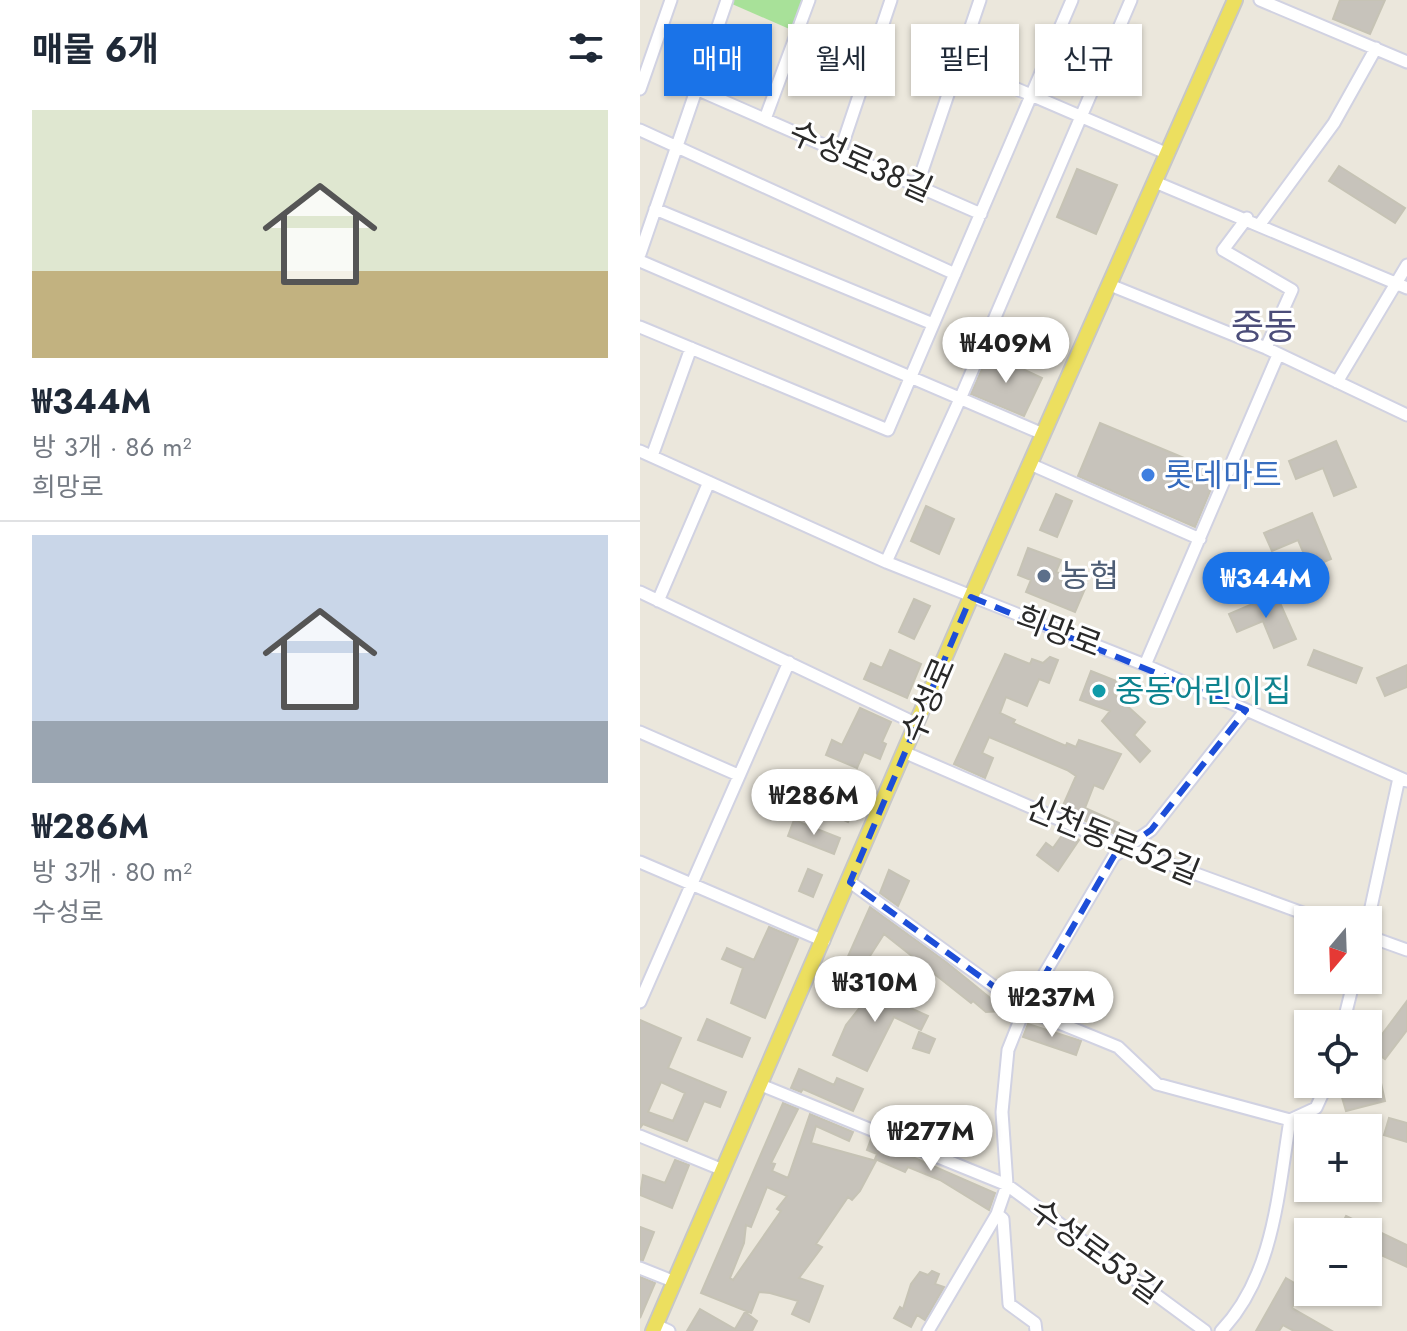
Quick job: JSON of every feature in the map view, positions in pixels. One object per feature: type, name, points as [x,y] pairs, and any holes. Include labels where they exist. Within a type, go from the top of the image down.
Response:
[{"type":"main road","name":"수성로","points":[[659,1329],[675,1282],[971,597],[1235,0]]},
{"type":"street","points":[[640,89],[671,0]]},
{"type":"street","points":[[719,24],[727,0]]},
{"type":"street","points":[[765,119],[809,0]]},
{"type":"street","points":[[840,152],[891,0]]},
{"type":"street","points":[[972,24],[980,0]]},
{"type":"street","points":[[640,327],[888,430],[1072,0]]},
{"type":"street","points":[[886,562],[960,399],[1131,0]]},
{"type":"street","points":[[1260,0],[1407,62]]},
{"type":"street","points":[[1260,224],[1334,123],[1376,48]]},
{"type":"street","points":[[1019,89],[1168,154]]},
{"type":"street","points":[[640,254],[694,96]]},
{"type":"street","name":"수성로38길","points":[[712,96],[981,214]]},
{"type":"street","points":[[917,186],[948,96]]},
{"type":"street","name":"수성로38길","points":[[640,130],[955,274]]},
{"type":"street","points":[[1155,182],[1247,218],[1402,286]]},
{"type":"street","points":[[655,209],[933,324]]},
{"type":"street","points":[[1247,218],[1223,250],[1292,290],[1266,348]]},
{"type":"street","points":[[640,261],[1043,434]]},
{"type":"street","points":[[1337,382],[1402,286],[1407,265]]},
{"type":"street","points":[[1110,285],[1266,348],[1407,415]]},
{"type":"street","points":[[646,454],[691,348]]},
{"type":"street","points":[[1145,665],[1278,355]]},
{"type":"street","name":"희망로","points":[[646,454],[886,562],[1145,665],[1403,780]]},
{"type":"street","points":[[1030,464],[1200,539]]},
{"type":"street","points":[[658,601],[709,482]]},
{"type":"street","points":[[640,592],[917,724]]},
{"type":"street","points":[[640,1001],[789,662]]},
{"type":"street","points":[[928,1331],[997,1214],[1007,1185],[1002,1112],[1008,1050],[1025,1009],[1114,856],[1151,830],[1246,710]]},
{"type":"street","points":[[640,732],[738,775]]},
{"type":"street","name":"신천동로52길","points":[[906,753],[1125,848],[1294,910]]},
{"type":"street","points":[[1372,906],[1403,780]]},
{"type":"street","points":[[640,862],[824,941]]},
{"type":"street","points":[[850,882],[1025,1009],[1118,1047],[1157,1084],[1290,1120],[1316,1108],[1321,1098]]},
{"type":"street","points":[[1382,941],[1407,950]]},
{"type":"street","name":"수성로53길","points":[[761,1085],[1007,1185],[1205,1331]]},
{"type":"street","points":[[1221,1331],[1242,1309],[1269,1246],[1290,1120]]},
{"type":"street","points":[[640,1136],[723,1170]]},
{"type":"street","points":[[997,1214],[1003,1219],[1006,1236],[1009,1304],[1035,1323],[1036,1331]]},
{"type":"street","points":[[640,1268],[675,1282]]},
{"type":"highlighted area","points":[[971,597],[1246,710],[1151,830],[1114,856],[1025,1009],[850,882]]},
{"type":"green space","points":[[734,0],[805,0],[796,24],[788,24],[788,28],[732,4]]},
{"type":"building","points":[[1340,0],[1385,0],[1370,34],[1333,19]]},
{"type":"building","points":[[1339,166],[1405,208],[1395,223],[1329,181]]},
{"type":"building","points":[[1077,169],[1117,185],[1096,234],[1057,217]]},
{"type":"building","points":[[989,353],[1042,378],[1024,416],[971,394]]},
{"type":"building","name":"롯데마트","points":[[1100,423],[1218,472],[1195,527],[1078,476]]},
{"type":"building","points":[[1336,441],[1356,487],[1334,496],[1323,468],[1296,479],[1289,461]]},
{"type":"building","points":[[1056,494],[1072,501],[1057,537],[1040,530]]},
{"type":"building","points":[[926,506],[954,519],[939,554],[911,541]]},
{"type":"building","points":[[1312,513],[1331,559],[1310,568],[1298,540],[1272,551],[1264,533]]},
{"type":"building","points":[[1028,548],[1061,560],[1056,572],[1087,584],[1075,612],[1026,592],[1031,580],[1018,575]]},
{"type":"building","points":[[1276,594],[1296,639],[1274,648],[1263,621],[1237,632],[1229,614]]},
{"type":"building","points":[[914,599],[930,606],[914,639],[899,632]]},
{"type":"building","points":[[890,650],[921,664],[907,698],[864,679],[871,663],[882,668]]},
{"type":"building","points":[[1314,650],[1362,668],[1356,683],[1308,665]]},
{"type":"building","points":[[1005,654],[1030,664],[1032,659],[1043,663],[1050,657],[1058,660],[1049,683],[1039,679],[1027,706],[1006,697],[1000,713],[1015,720],[1013,723],[1066,746],[1067,743],[1076,747],[1079,740],[1121,754],[1103,789],[1094,785],[1085,808],[1119,823],[1115,834],[1061,810],[1076,776],[1067,770],[989,737],[982,753],[993,758],[985,778],[954,764]]},
{"type":"building","points":[[1407,665],[1407,687],[1385,696],[1377,678]]},
{"type":"building","points":[[1091,671],[1119,682],[1114,694],[1145,722],[1134,735],[1150,751],[1140,762],[1102,721],[1110,711],[1080,700]]},
{"type":"building","points":[[860,708],[891,722],[882,742],[886,744],[880,759],[864,752],[857,768],[826,755],[832,740],[842,745]]},
{"type":"building","points":[[858,774],[871,780],[861,804],[857,802],[848,822],[813,806],[820,792],[846,804]]},
{"type":"building","points":[[794,820],[840,838],[834,854],[788,836]]},
{"type":"building","points":[[1065,831],[1079,840],[1058,871],[1037,855],[1046,843],[1053,848]]},
{"type":"building","points":[[808,869],[822,875],[813,897],[799,891]]},
{"type":"building","points":[[889,870],[909,881],[898,906],[880,893]]},
{"type":"building","points":[[870,907],[946,962],[1006,1011],[986,1012],[973,1001],[971,1003],[884,934],[868,959],[872,961],[859,992],[837,981]]},
{"type":"building","points":[[769,927],[798,939],[765,1018],[731,1003],[743,968],[722,959],[727,948],[754,960]]},
{"type":"building","points":[[884,977],[910,1001],[906,1006],[928,1016],[921,1030],[894,1017],[867,1071],[833,1055],[846,1025]]},
{"type":"building","points":[[1407,1001],[1407,1030],[1385,1059],[1382,1057],[1382,1034]]},
{"type":"building","points":[[707,1019],[750,1038],[742,1057],[698,1040]]},
{"type":"building","points":[[640,1020],[681,1038],[668,1068],[726,1092],[720,1107],[704,1101],[687,1141],[643,1124],[640,1128]],"holes":[[[661,1082],[685,1093],[673,1121],[648,1112]]]},
{"type":"building","points":[[1028,1024],[1081,1041],[1076,1055],[1023,1037]]},
{"type":"building","points":[[919,1032],[935,1039],[929,1053],[913,1048]]},
{"type":"building","points":[[799,1069],[834,1085],[837,1078],[863,1089],[853,1111],[803,1089],[801,1092],[791,1088]]},
{"type":"building","points":[[1382,1088],[1385,1101],[1346,1111],[1342,1098],[1382,1098]]},
{"type":"building","points":[[783,1103],[798,1109],[771,1163],[775,1164],[772,1171],[788,1178],[810,1114],[853,1132],[849,1141],[816,1126],[811,1143],[876,1161],[860,1191],[852,1200],[848,1197],[816,1244],[822,1247],[799,1278],[823,1286],[809,1322],[792,1314],[798,1301],[770,1293],[759,1292],[751,1313],[701,1293]],"holes":[[[767,1187],[787,1196],[777,1209],[781,1211],[733,1280],[730,1278],[744,1243],[746,1225],[751,1227]]]},
{"type":"building","points":[[1389,1118],[1407,1123],[1407,1142],[1384,1135]]},
{"type":"building","points":[[871,1139],[995,1193],[989,1210],[940,1180],[908,1167],[905,1172],[875,1159],[877,1154],[867,1150]]},
{"type":"building","points":[[675,1160],[689,1165],[672,1208],[640,1195],[643,1175],[665,1183]]},
{"type":"building","points":[[640,1227],[654,1232],[643,1260],[640,1260]]},
{"type":"building","points":[[1382,1233],[1407,1245],[1407,1267],[1382,1255]]},
{"type":"building","points":[[932,1271],[939,1274],[935,1284],[944,1287],[925,1320],[917,1315],[911,1327],[894,1318],[900,1307],[903,1309],[911,1284],[920,1272],[928,1275]]},
{"type":"building","points":[[640,1277],[655,1283],[640,1318]]},
{"type":"building","points":[[1286,1278],[1294,1283],[1292,1308],[1332,1331],[1294,1331],[1283,1325],[1279,1331],[1256,1331]]},
{"type":"building","points":[[700,1309],[735,1329],[745,1312],[757,1321],[752,1331],[687,1331]]},
{"type":"place","name":"롯데마트","points":[[1148,475]]},
{"type":"place","name":"농협","points":[[1044,576]]},
{"type":"place","name":"중동어린이집","points":[[1099,691]]},
{"type":"district","name":"중동","points":[[1264,326]]}]
